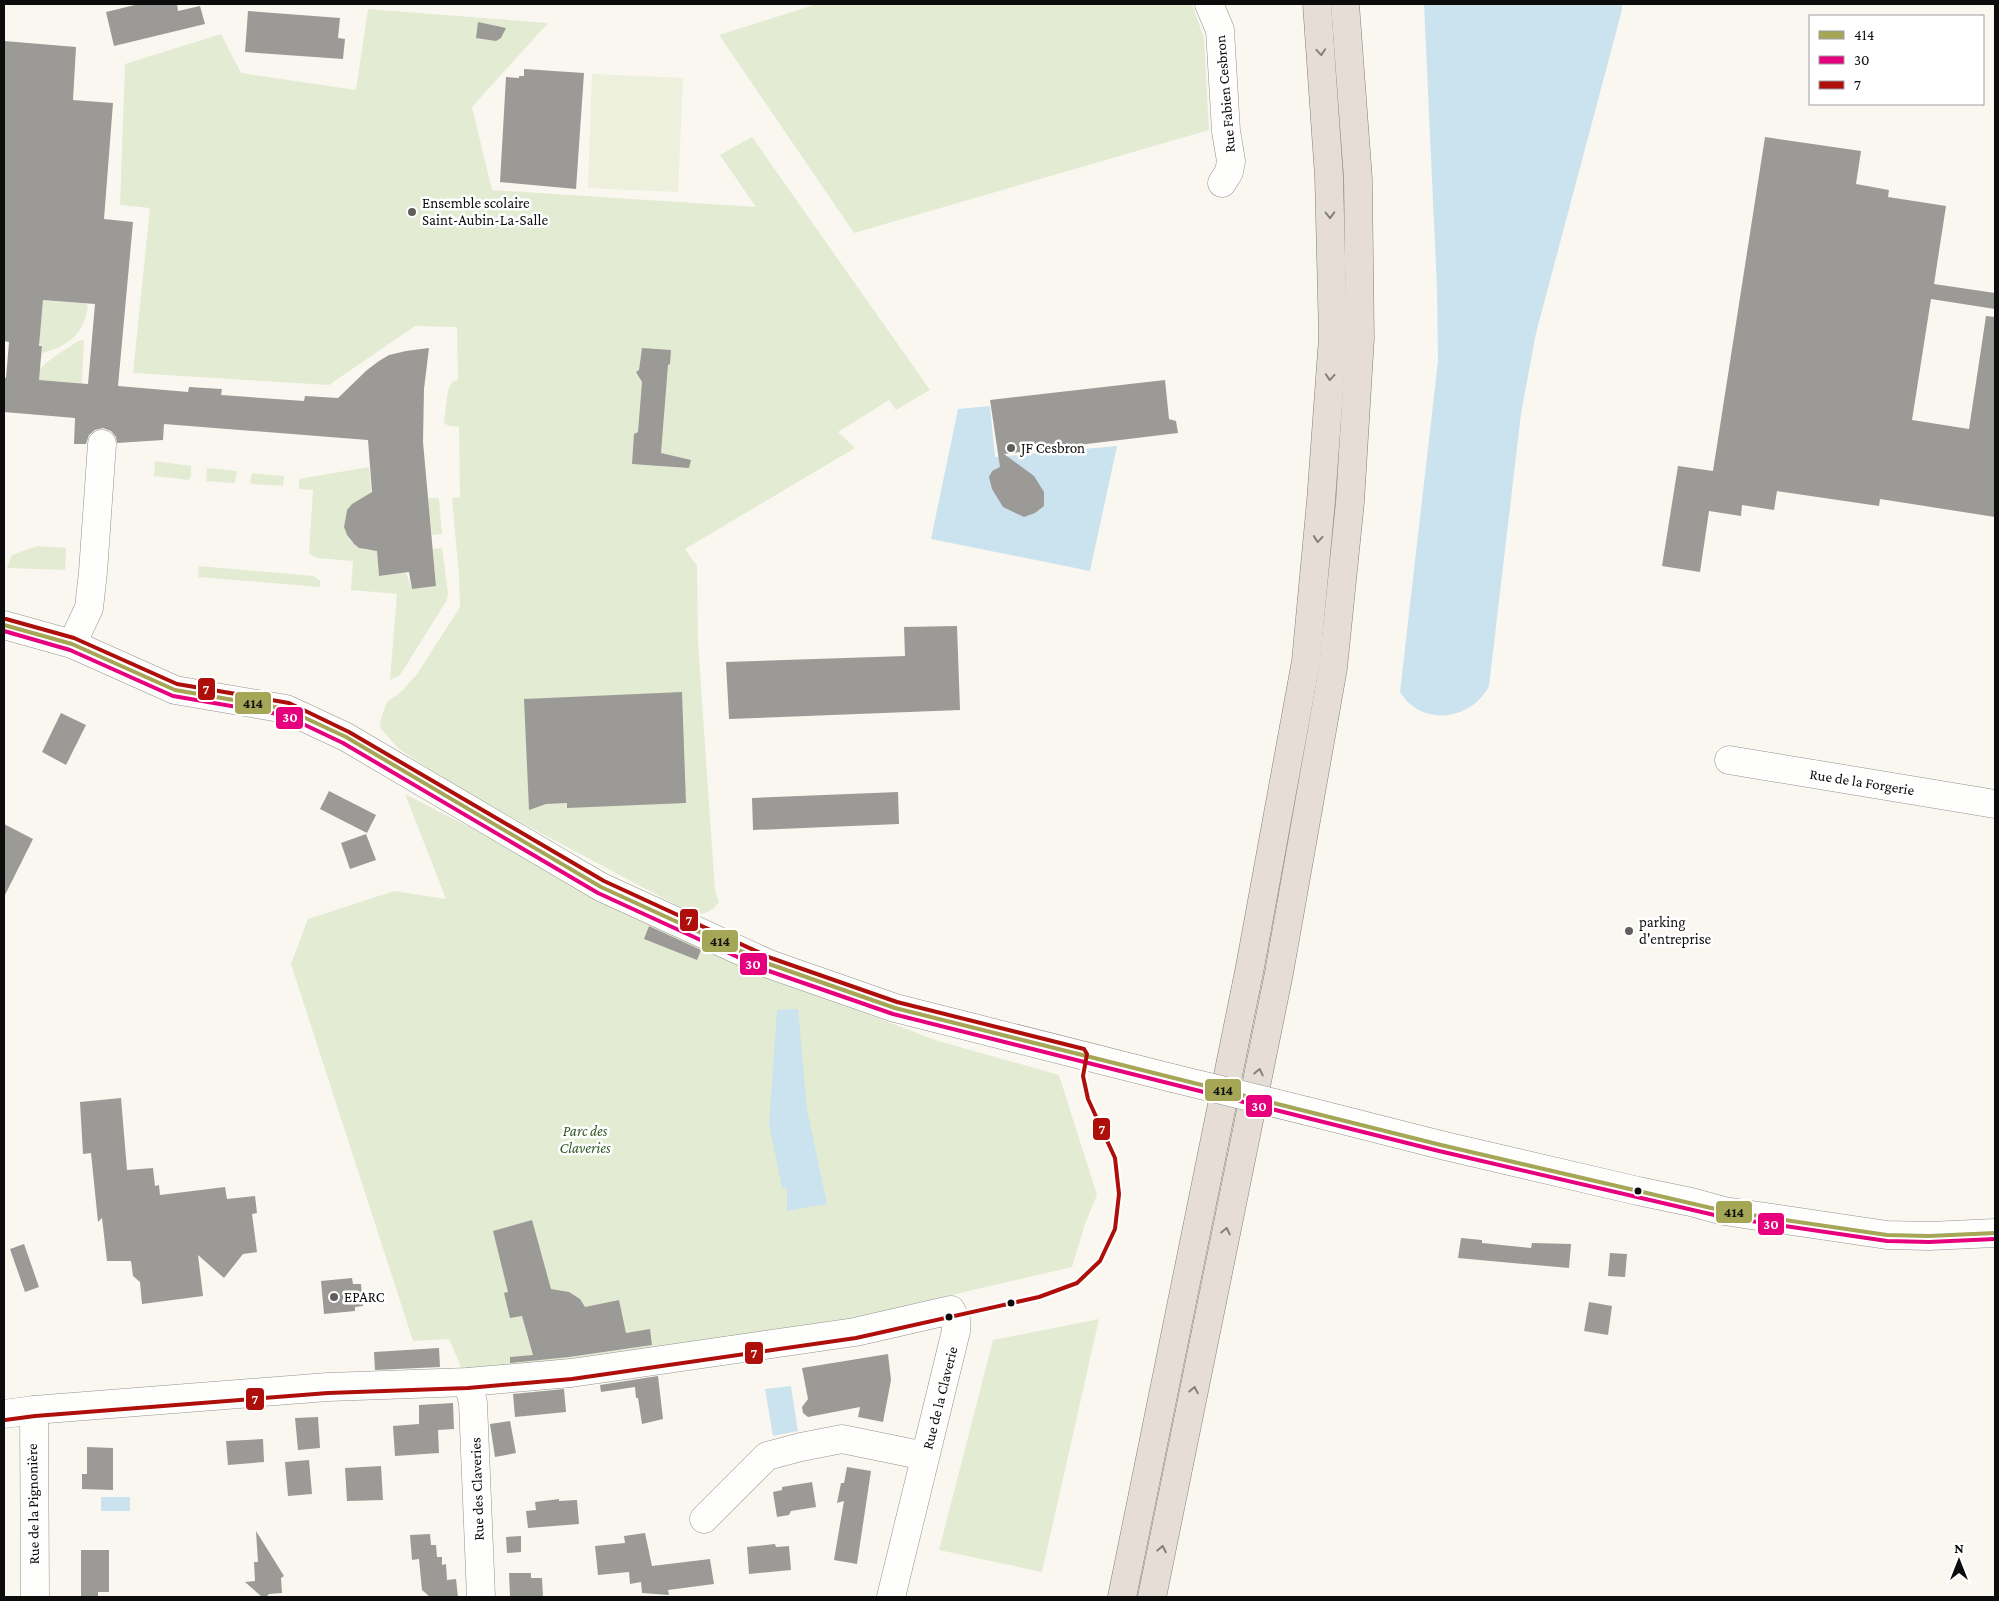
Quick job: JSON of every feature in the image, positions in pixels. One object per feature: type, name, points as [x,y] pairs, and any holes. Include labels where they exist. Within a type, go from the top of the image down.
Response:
[{"type":"highway","points":[[1122,1597],[1250,967],[1306,661],[1322,502],[1332,337],[1329,177],[1317,4]]},
{"type":"highway","points":[[1152,1597],[1279,973],[1333,668],[1350,502],[1360,338],[1358,179],[1345,4]]},
{"type":"street","name":"Rue Fabien Cesbron","points":[[1209,4],[1220,30],[1226,131],[1231,161],[1229,172],[1222,184]]},
{"type":"street","points":[[72,644],[89,608],[102,444]]},
{"type":"street","points":[[4,625],[72,644],[174,690],[286,709],[358,743],[595,884],[769,964],[895,1008],[1469,1151],[1724,1211],[1886,1235],[1929,1236],[1995,1233]]},
{"type":"street","name":"Rue de la Forgerie","points":[[1729,760],[1995,804]]},
{"type":"street","name":"Rue de la Claverie","points":[[468,1382],[572,1373],[846,1333],[951,1310],[956,1320],[956,1331],[891,1597]]},
{"type":"street","points":[[4,1414],[34,1410],[358,1385],[468,1382]]},
{"type":"street","name":"Rue des Claveries","points":[[468,1382],[473,1403],[481,1597]]},
{"type":"street","name":"Rue de la Pignonière","points":[[34,1410],[34,1597]]},
{"type":"street","name":"Rue de la Claverie","points":[[704,1519],[768,1456],[842,1439],[925,1456]]},
{"type":"green space","points":[[817,4],[1192,4],[1204,38],[1209,130],[854,233],[719,35]]},
{"type":"green space","points":[[368,9],[548,23],[472,107],[492,190],[756,207],[720,155],[752,137],[930,390],[896,410],[889,400],[838,432],[855,448],[685,549],[697,566],[698,642],[715,891],[719,902],[706,913],[689,912],[466,793],[399,749],[380,728],[381,718],[387,702],[402,691],[417,674],[460,607],[452,498],[460,497],[459,427],[449,426],[444,423],[448,390],[452,382],[458,380],[457,327],[415,326],[329,385],[133,373],[150,208],[120,205],[125,64],[221,34],[241,73],[356,90]]},
{"type":"green space","points":[[592,74],[683,78],[678,192],[588,188]]},
{"type":"green space","points":[[43,300],[88,305],[83,323],[74,337],[60,347],[42,353],[42,346],[39,344]]},
{"type":"green space","points":[[84,340],[82,383],[31,380],[40,368],[52,358],[78,341]]},
{"type":"green space","points":[[155,461],[191,466],[191,476],[189,480],[154,476]]},
{"type":"green space","points":[[369,467],[372,496],[347,510],[345,518],[346,534],[354,545],[368,550],[377,550],[379,576],[406,573],[412,589],[436,586],[433,549],[442,548],[448,592],[447,600],[400,675],[390,680],[397,594],[351,590],[353,561],[317,558],[309,554],[313,490],[299,489],[299,479]]},
{"type":"green space","points":[[207,468],[237,471],[235,483],[206,481]]},
{"type":"green space","points":[[252,473],[284,476],[283,486],[252,484],[250,482]]},
{"type":"green space","points":[[428,498],[439,498],[442,534],[432,535]]},
{"type":"green space","points":[[37,546],[66,548],[65,570],[7,568],[12,555]]},
{"type":"green space","points":[[199,566],[314,576],[320,581],[320,587],[198,577]]},
{"type":"green space","name":"Parc des Claveries","points":[[405,794],[735,963],[935,1040],[1059,1075],[1097,1195],[1085,1224],[1072,1267],[806,1329],[465,1376],[449,1339],[413,1341],[291,964],[308,919],[394,891],[446,899]]},
{"type":"green space","points":[[1099,1319],[1042,1572],[939,1550],[993,1340]]},
{"type":"water","points":[[1424,4],[1622,4],[1622,10],[1536,333],[1521,414],[1489,686],[1481,698],[1470,707],[1458,713],[1446,715],[1433,715],[1420,711],[1409,703],[1400,692],[1438,361],[1437,289]]},
{"type":"water","points":[[990,406],[995,457],[1117,446],[1090,571],[931,539],[958,409]]},
{"type":"water","points":[[798,1009],[807,1109],[827,1204],[787,1211],[787,1189],[782,1188],[769,1124],[777,1010]]},
{"type":"water","points":[[791,1386],[798,1431],[773,1436],[765,1389]]},
{"type":"water","points":[[101,1497],[130,1497],[130,1511],[101,1511]]},
{"type":"building","points":[[139,4],[177,4],[178,11],[200,6],[205,24],[114,46],[106,12]]},
{"type":"building","points":[[248,11],[340,18],[338,38],[345,39],[343,59],[245,52]]},
{"type":"building","points":[[478,22],[506,28],[501,38],[496,41],[476,38]]},
{"type":"building","points":[[4,41],[76,47],[73,100],[113,103],[104,219],[133,222],[118,386],[188,392],[189,387],[222,389],[221,395],[304,401],[305,396],[338,398],[367,370],[389,355],[429,348],[424,389],[423,442],[436,586],[412,589],[409,572],[379,576],[377,551],[359,548],[347,535],[344,527],[347,510],[352,504],[372,492],[368,440],[164,424],[163,440],[117,443],[116,437],[111,431],[103,428],[95,430],[89,435],[86,444],[74,444],[75,418],[4,412],[4,377],[6,378],[9,342],[4,341]],"holes":[[[43,300],[95,304],[88,384],[39,380],[42,346],[39,346]]]},
{"type":"building","points":[[524,69],[584,73],[576,189],[500,182],[506,77],[519,78],[519,76],[524,76]]},
{"type":"building","points":[[1765,137],[1861,151],[1856,184],[1889,190],[1888,197],[1946,206],[1934,284],[1995,293],[1995,309],[1931,299],[1912,420],[1969,429],[1986,316],[1995,317],[1995,517],[1880,499],[1879,506],[1777,491],[1774,510],[1742,505],[1741,516],[1709,511],[1700,572],[1662,566],[1678,466],[1713,471]]},
{"type":"building","points":[[642,348],[671,350],[670,364],[668,365],[661,453],[691,460],[689,468],[632,464],[634,434],[638,432],[642,382],[636,372],[639,370]]},
{"type":"building","name":"JF Cesbron","points":[[1165,380],[1169,419],[1176,421],[1178,433],[1004,454],[1034,476],[1044,492],[1044,506],[1035,513],[1024,517],[1003,507],[992,489],[989,477],[992,471],[1000,467],[990,400]]},
{"type":"building","points":[[957,626],[960,710],[729,719],[726,662],[905,656],[904,627]]},
{"type":"building","points":[[682,692],[686,803],[567,808],[567,803],[546,804],[529,810],[524,699]]},
{"type":"building","points":[[61,713],[86,725],[66,765],[42,752]]},
{"type":"building","points":[[329,791],[376,815],[367,833],[320,809]]},
{"type":"building","points":[[898,792],[899,824],[753,830],[752,798]]},
{"type":"building","points":[[4,824],[33,839],[4,897]]},
{"type":"building","points":[[366,834],[376,860],[350,869],[341,843]]},
{"type":"building","points":[[649,926],[701,950],[697,960],[644,939]]},
{"type":"building","points":[[121,1098],[127,1170],[153,1168],[155,1186],[159,1185],[160,1195],[225,1187],[227,1199],[255,1196],[257,1213],[252,1214],[257,1252],[243,1254],[224,1278],[198,1255],[203,1296],[142,1304],[140,1282],[133,1276],[131,1261],[107,1261],[102,1218],[98,1222],[91,1153],[83,1154],[80,1102]]},
{"type":"building","points":[[532,1220],[551,1289],[569,1292],[580,1299],[585,1307],[619,1300],[626,1333],[650,1329],[652,1345],[510,1363],[510,1357],[533,1355],[522,1316],[510,1318],[504,1293],[508,1292],[493,1231]]},
{"type":"building","points":[[1461,1238],[1482,1240],[1482,1243],[1531,1248],[1532,1243],[1571,1244],[1569,1268],[1458,1258]]},
{"type":"building","points":[[24,1244],[39,1287],[25,1292],[10,1249]]},
{"type":"building","points":[[1610,1253],[1627,1254],[1625,1277],[1608,1276]]},
{"type":"building","points":[[352,1278],[353,1284],[361,1284],[363,1306],[355,1307],[355,1311],[324,1314],[321,1281]]},
{"type":"building","points":[[1589,1302],[1612,1306],[1608,1335],[1584,1331]]},
{"type":"building","points":[[439,1348],[440,1367],[375,1370],[374,1352]]},
{"type":"building","points":[[888,1354],[891,1380],[883,1422],[858,1417],[860,1407],[808,1417],[803,1413],[802,1407],[808,1399],[802,1368]]},
{"type":"building","points":[[658,1376],[663,1419],[642,1424],[635,1387],[601,1392],[600,1385]]},
{"type":"building","points":[[564,1389],[566,1412],[515,1417],[513,1394]]},
{"type":"building","points":[[453,1403],[454,1429],[438,1430],[439,1453],[395,1456],[393,1426],[419,1424],[419,1405]]},
{"type":"building","points":[[318,1417],[320,1448],[298,1450],[295,1418]]},
{"type":"building","points":[[510,1421],[516,1453],[495,1457],[490,1424]]},
{"type":"building","points":[[263,1439],[264,1462],[228,1465],[226,1441]]},
{"type":"building","points":[[87,1447],[113,1448],[113,1490],[82,1489],[82,1474],[87,1474]]},
{"type":"building","points":[[309,1460],[312,1494],[288,1496],[285,1462]]},
{"type":"building","points":[[381,1466],[383,1500],[347,1501],[345,1468]]},
{"type":"building","points":[[847,1467],[871,1471],[857,1564],[834,1560],[844,1501],[837,1503]]},
{"type":"building","points":[[812,1482],[816,1507],[791,1511],[789,1515],[777,1517],[773,1492],[782,1490],[782,1487]]},
{"type":"building","points":[[559,1499],[559,1501],[577,1500],[579,1524],[528,1528],[526,1511],[536,1510],[535,1502]]},
{"type":"building","points":[[256,1531],[284,1576],[281,1578],[282,1593],[269,1594],[266,1597],[262,1597],[245,1582],[255,1581],[254,1562],[258,1562]]},
{"type":"building","points":[[645,1533],[652,1566],[710,1559],[714,1584],[668,1590],[669,1595],[642,1593],[641,1582],[630,1584],[629,1572],[598,1575],[595,1546],[625,1543],[624,1536]]},
{"type":"building","points":[[430,1534],[431,1545],[436,1545],[437,1557],[442,1557],[442,1565],[446,1564],[447,1580],[456,1579],[458,1597],[430,1597],[422,1590],[419,1559],[412,1560],[410,1535]]},
{"type":"building","points":[[521,1536],[521,1552],[507,1553],[506,1537]]},
{"type":"building","points":[[775,1544],[776,1547],[789,1546],[791,1570],[749,1574],[747,1547]]},
{"type":"building","points":[[81,1550],[109,1550],[109,1592],[98,1592],[98,1597],[81,1597]]},
{"type":"building","points":[[509,1573],[531,1573],[531,1578],[542,1578],[543,1597],[510,1597]]},
{"type":"transit line","name":"7","points":[[5,1420],[328,1393],[468,1388],[572,1379],[856,1338],[1039,1297],[1077,1283],[1100,1261],[1115,1229],[1119,1194],[1115,1158],[1088,1099],[1083,1076],[1087,1054],[1084,1049],[897,1002],[771,958],[604,881],[349,732],[289,703],[177,684],[74,638],[6,619]]},
{"type":"transit line","name":"414","points":[[4,625],[72,644],[175,690],[286,709],[346,737],[601,887],[769,964],[895,1008],[1441,1145],[1724,1211],[1887,1235],[1929,1236],[1995,1233]]},
{"type":"transit line","name":"30","points":[[4,631],[70,650],[173,696],[284,715],[343,743],[598,893],[766,970],[893,1014],[1439,1151],[1723,1217],[1887,1241],[1929,1242],[1995,1239]]},
{"type":"place","name":"Ensemble scolaire Saint-Aubin-La-Salle","points":[[412,212]]},
{"type":"place","name":"JF Cesbron","points":[[1011,448]]},
{"type":"place","name":"parking d'entreprise","points":[[1629,931]]},
{"type":"place","name":"EPARC","points":[[334,1297]]}]
